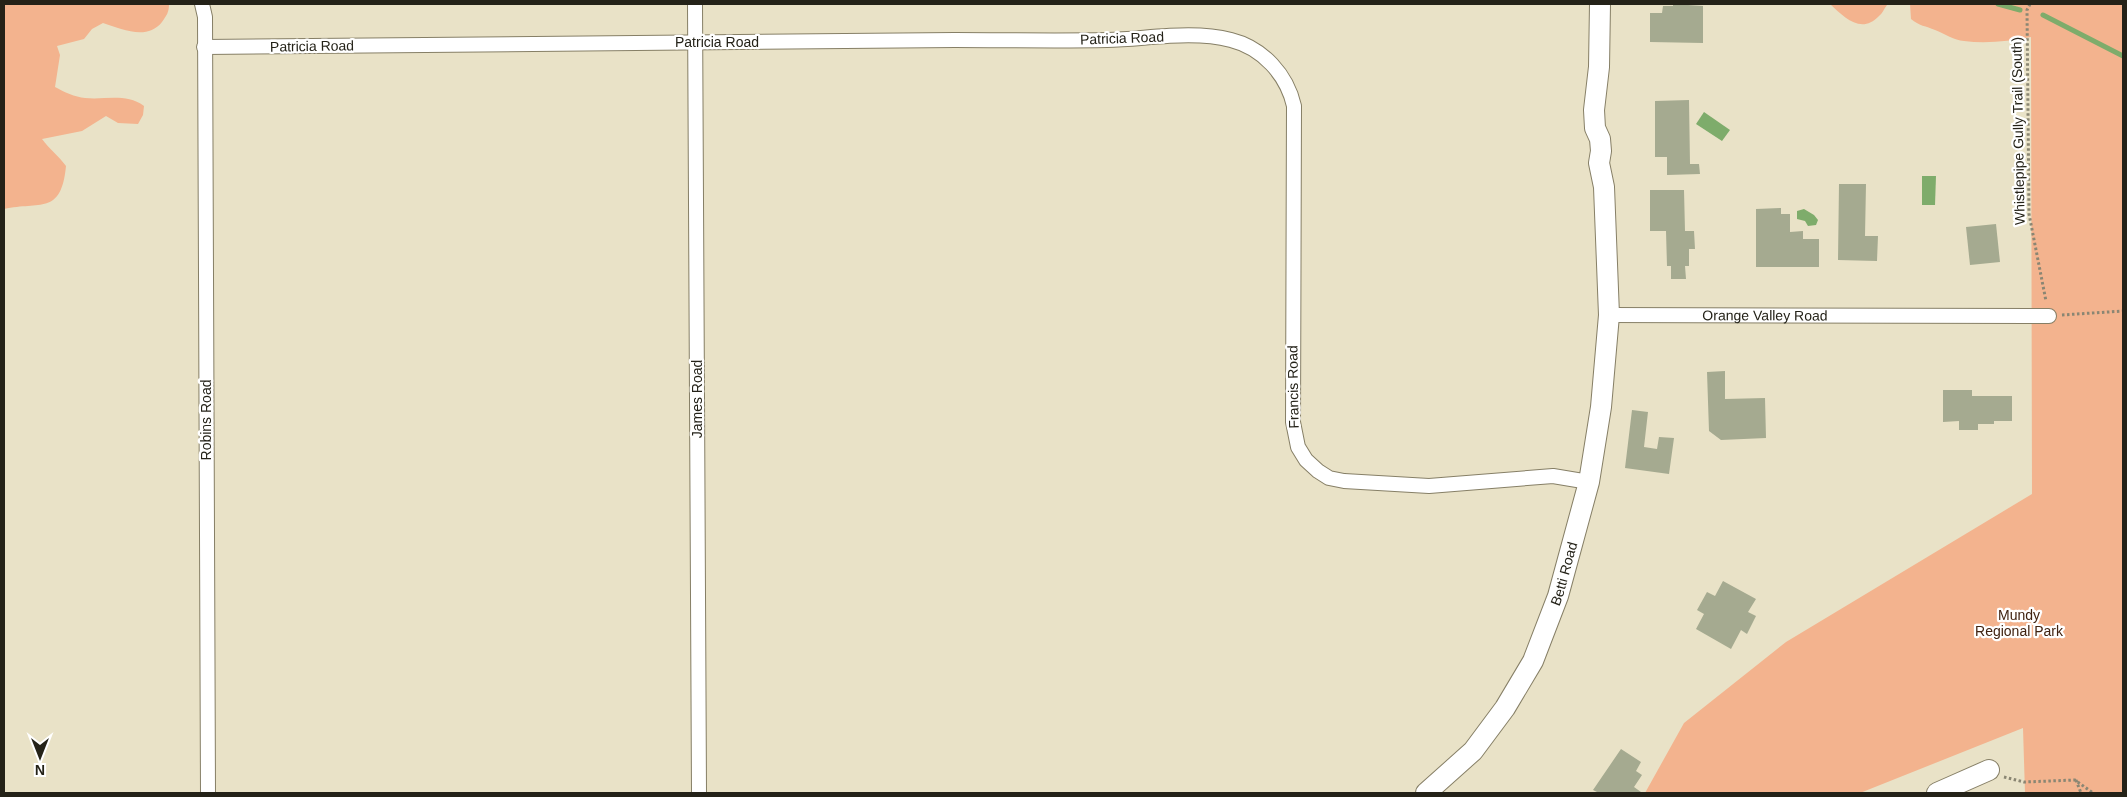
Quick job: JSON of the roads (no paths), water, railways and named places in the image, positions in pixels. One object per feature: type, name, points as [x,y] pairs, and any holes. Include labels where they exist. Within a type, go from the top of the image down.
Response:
[{"type":"street","points":[[202,4],[205,17],[204,47]]},
{"type":"street","name":"James Road","points":[[695,4],[699,793]]},
{"type":"street","points":[[1600,4],[1599,67],[1611,156],[1604,187],[1609,315]]},
{"type":"street","name":"Patricia Road","points":[[204,47],[1109,40],[1200,37],[1232,40],[1247,46],[1268,60]]},
{"type":"street","name":"Robins Road","points":[[204,47],[208,793]]},
{"type":"street","name":"Francis Road","points":[[1268,60],[1285,81],[1291,93],[1294,106],[1292,422],[1298,447],[1306,460],[1318,471],[1330,478],[1360,482],[1428,486],[1553,476],[1589,482]]},
{"type":"street","name":"Betti Road","points":[[1426,793],[1473,751],[1505,708],[1533,661],[1558,596],[1589,482],[1601,408],[1609,315]]},
{"type":"street","name":"Orange Valley Road","points":[[1609,315],[2049,316]]},
{"type":"street","points":[[1936,793],[1989,770]]},
{"type":"waterway","points":[[1998,4],[2020,10]]},
{"type":"waterway","points":[[2043,15],[2123,56]]},
{"type":"park label","name":"Mundy Regional Park","points":[[2019,624]]}]
